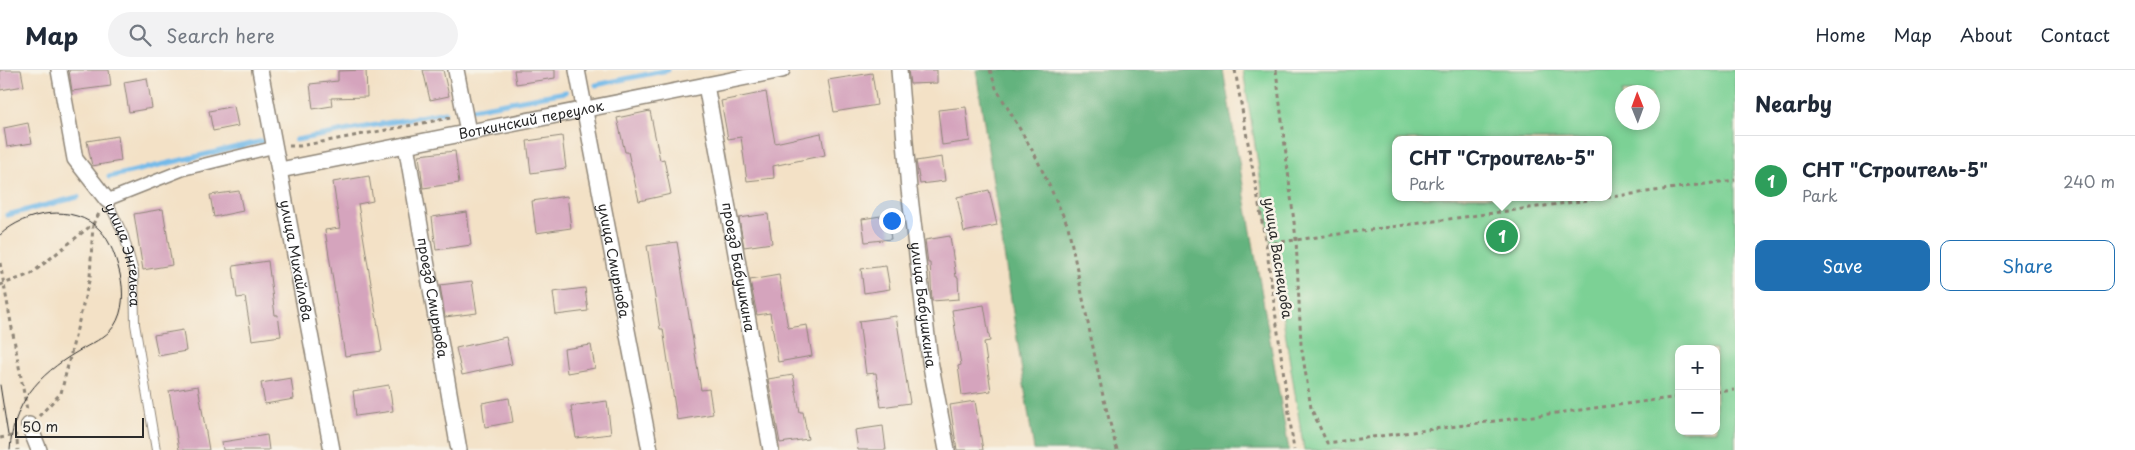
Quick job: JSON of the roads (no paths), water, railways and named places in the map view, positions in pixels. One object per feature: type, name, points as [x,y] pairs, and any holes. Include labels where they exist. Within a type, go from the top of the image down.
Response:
[{"type":"street","name":"улица Энгельса","points":[[59,70],[75,159],[107,200]]},
{"type":"street","name":"улица Михайлова","points":[[260,70],[332,450]]},
{"type":"street","points":[[456,70],[468,132]]},
{"type":"street","name":"улица Смирнова","points":[[577,70],[650,450]]},
{"type":"street","name":"Воткинский переулок","points":[[280,170],[706,85],[758,72],[782,70]]},
{"type":"street","name":"улица Бабушкина","points":[[899,70],[909,190],[930,361],[947,450]]},
{"type":"street","name":"проезд Бабушкина","points":[[706,85],[770,450]]},
{"type":"street","name":"проезд Смирнова","points":[[406,145],[460,450]]},
{"type":"street","points":[[107,200],[184,169],[276,147]]},
{"type":"street","points":[[29,426],[39,450]]},
{"type":"lane","name":"улица Энгельса","points":[[107,200],[124,236],[134,272],[135,324],[156,450]]},
{"type":"waterway","points":[[596,85],[668,70]]},
{"type":"waterway","points":[[472,109],[566,92]]},
{"type":"waterway","points":[[296,140],[445,112]]},
{"type":"waterway","points":[[109,177],[263,141]]},
{"type":"waterway","points":[[7,215],[78,197]]},
{"type":"tram line","points":[[0,235],[23,220],[50,213],[64,213],[89,221],[100,230],[110,245],[115,256],[122,287],[120,314],[111,330],[50,370],[30,392],[16,418],[10,450]]},
{"type":"tram line","points":[[0,385],[8,435]]},
{"type":"place","name":"СНТ \"Строитель-5\"","points":[[1502,236]]}]
